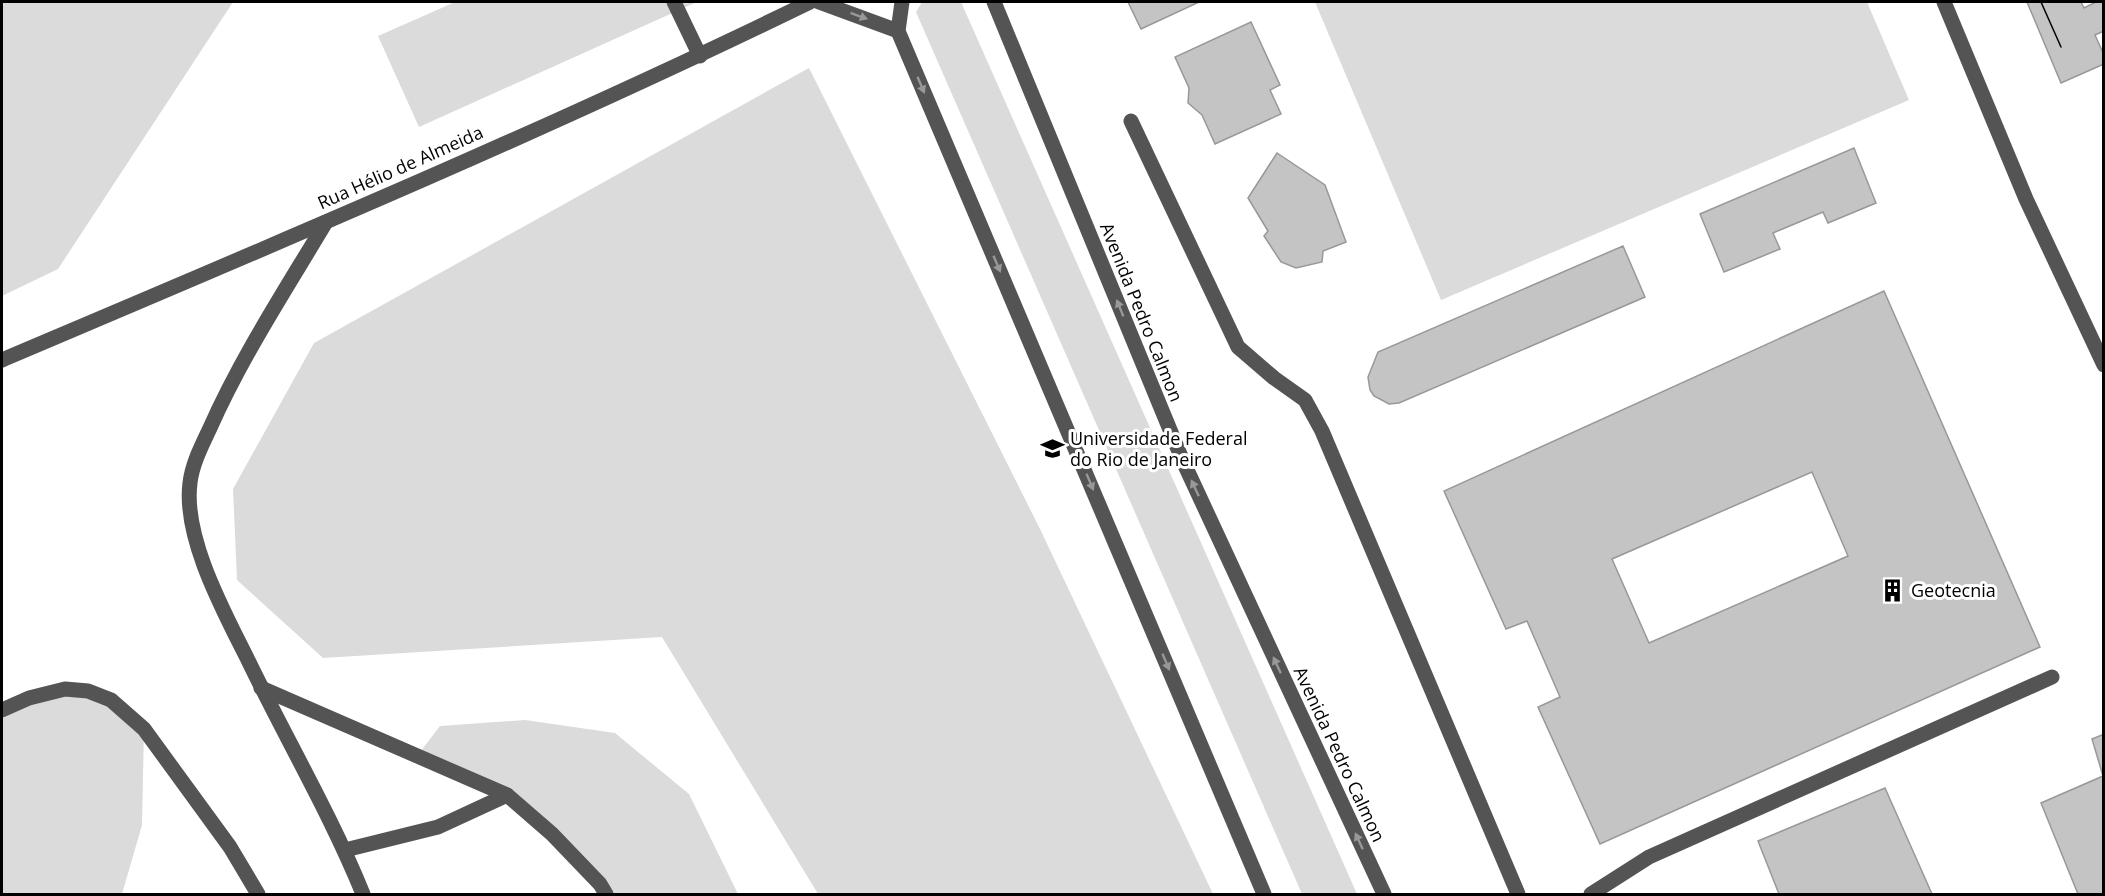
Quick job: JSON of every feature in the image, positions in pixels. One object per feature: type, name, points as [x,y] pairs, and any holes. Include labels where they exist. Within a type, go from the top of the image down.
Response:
[{"type":"street","points":[[675,2],[700,56]]},
{"type":"street","name":"Rua Hélio de Almeida","points":[[2,360],[326,222],[700,56],[810,2]]},
{"type":"street","points":[[819,2],[898,31]]},
{"type":"street","points":[[902,2],[898,31],[1264,894]]},
{"type":"street","name":"Avenida Pedro Calmon","points":[[994,2],[1182,459],[1384,894]]},
{"type":"street","points":[[1944,2],[2026,199],[2103,365]]},
{"type":"street","points":[[1131,121],[1238,347],[1274,378],[1305,400],[1322,431],[1518,894]]},
{"type":"street","points":[[326,222],[229,385],[196,460],[190,482],[189,497],[192,528],[214,591],[261,688],[345,850],[363,894]]},
{"type":"street","points":[[1591,894],[1649,857],[2052,677]]},
{"type":"street","points":[[261,688],[507,795],[552,834],[600,884],[606,894]]},
{"type":"street","points":[[2,710],[29,698],[65,689],[88,691],[111,700],[144,729],[230,847],[258,894]]},
{"type":"street","points":[[345,850],[438,826],[507,795]]},
{"type":"shaded area","points":[[2,2],[233,2],[58,269],[2,296]]},
{"type":"shaded area","points":[[455,2],[697,2],[419,127],[378,36]]},
{"type":"shaded area","points":[[922,2],[961,2],[1357,894],[1302,894],[916,12]]},
{"type":"shaded area","points":[[1315,2],[1867,2],[1909,100],[1441,300]]},
{"type":"shaded area","points":[[809,68],[1040,529],[1213,894],[818,894],[662,637],[323,658],[237,580],[233,489],[314,343]]},
{"type":"shaded area","points":[[88,691],[144,729],[142,825],[122,894],[2,894],[2,710]]},
{"type":"shaded area","points":[[525,720],[615,733],[689,794],[738,894],[606,894],[507,795],[417,756],[440,726]]},
{"type":"building","points":[[1128,2],[1199,2],[1141,29]]},
{"type":"building","points":[[2027,2],[2081,2],[2084,8],[2096,2],[2104,2],[2104,31],[2095,35],[2104,55],[2104,64],[2061,83]]},
{"type":"building","points":[[1251,22],[1280,85],[1270,90],[1281,114],[1215,144],[1202,115],[1188,103],[1189,88],[1175,57]]},
{"type":"building","points":[[1854,148],[1876,203],[1828,223],[1823,212],[1773,233],[1780,249],[1724,272],[1700,214]]},
{"type":"building","points":[[1277,153],[1325,185],[1346,242],[1323,251],[1322,262],[1296,268],[1281,262],[1264,236],[1268,231],[1248,198]]},
{"type":"building","points":[[1623,246],[1645,297],[1399,403],[1389,404],[1374,396],[1370,390],[1368,377],[1378,352]]},
{"type":"building","name":"Geotecnia","points":[[1884,291],[2040,647],[1600,844],[1538,707],[1560,697],[1527,621],[1506,629],[1444,491]],"holes":[[[1812,472],[1848,556],[1649,643],[1612,559]]]},
{"type":"building","points":[[2104,734],[2104,894],[2078,894],[2041,803],[2103,776],[2092,739]]},
{"type":"building","points":[[1885,788],[1932,894],[1779,894],[1758,841]]},
{"type":"tram line","points":[[2041,2],[2061,47]]},
{"type":"place","name":"Universidade Federal do Rio de Janeiro","points":[[1052,448]]},
{"type":"place","name":"Geotecnia","points":[[1893,590]]}]
